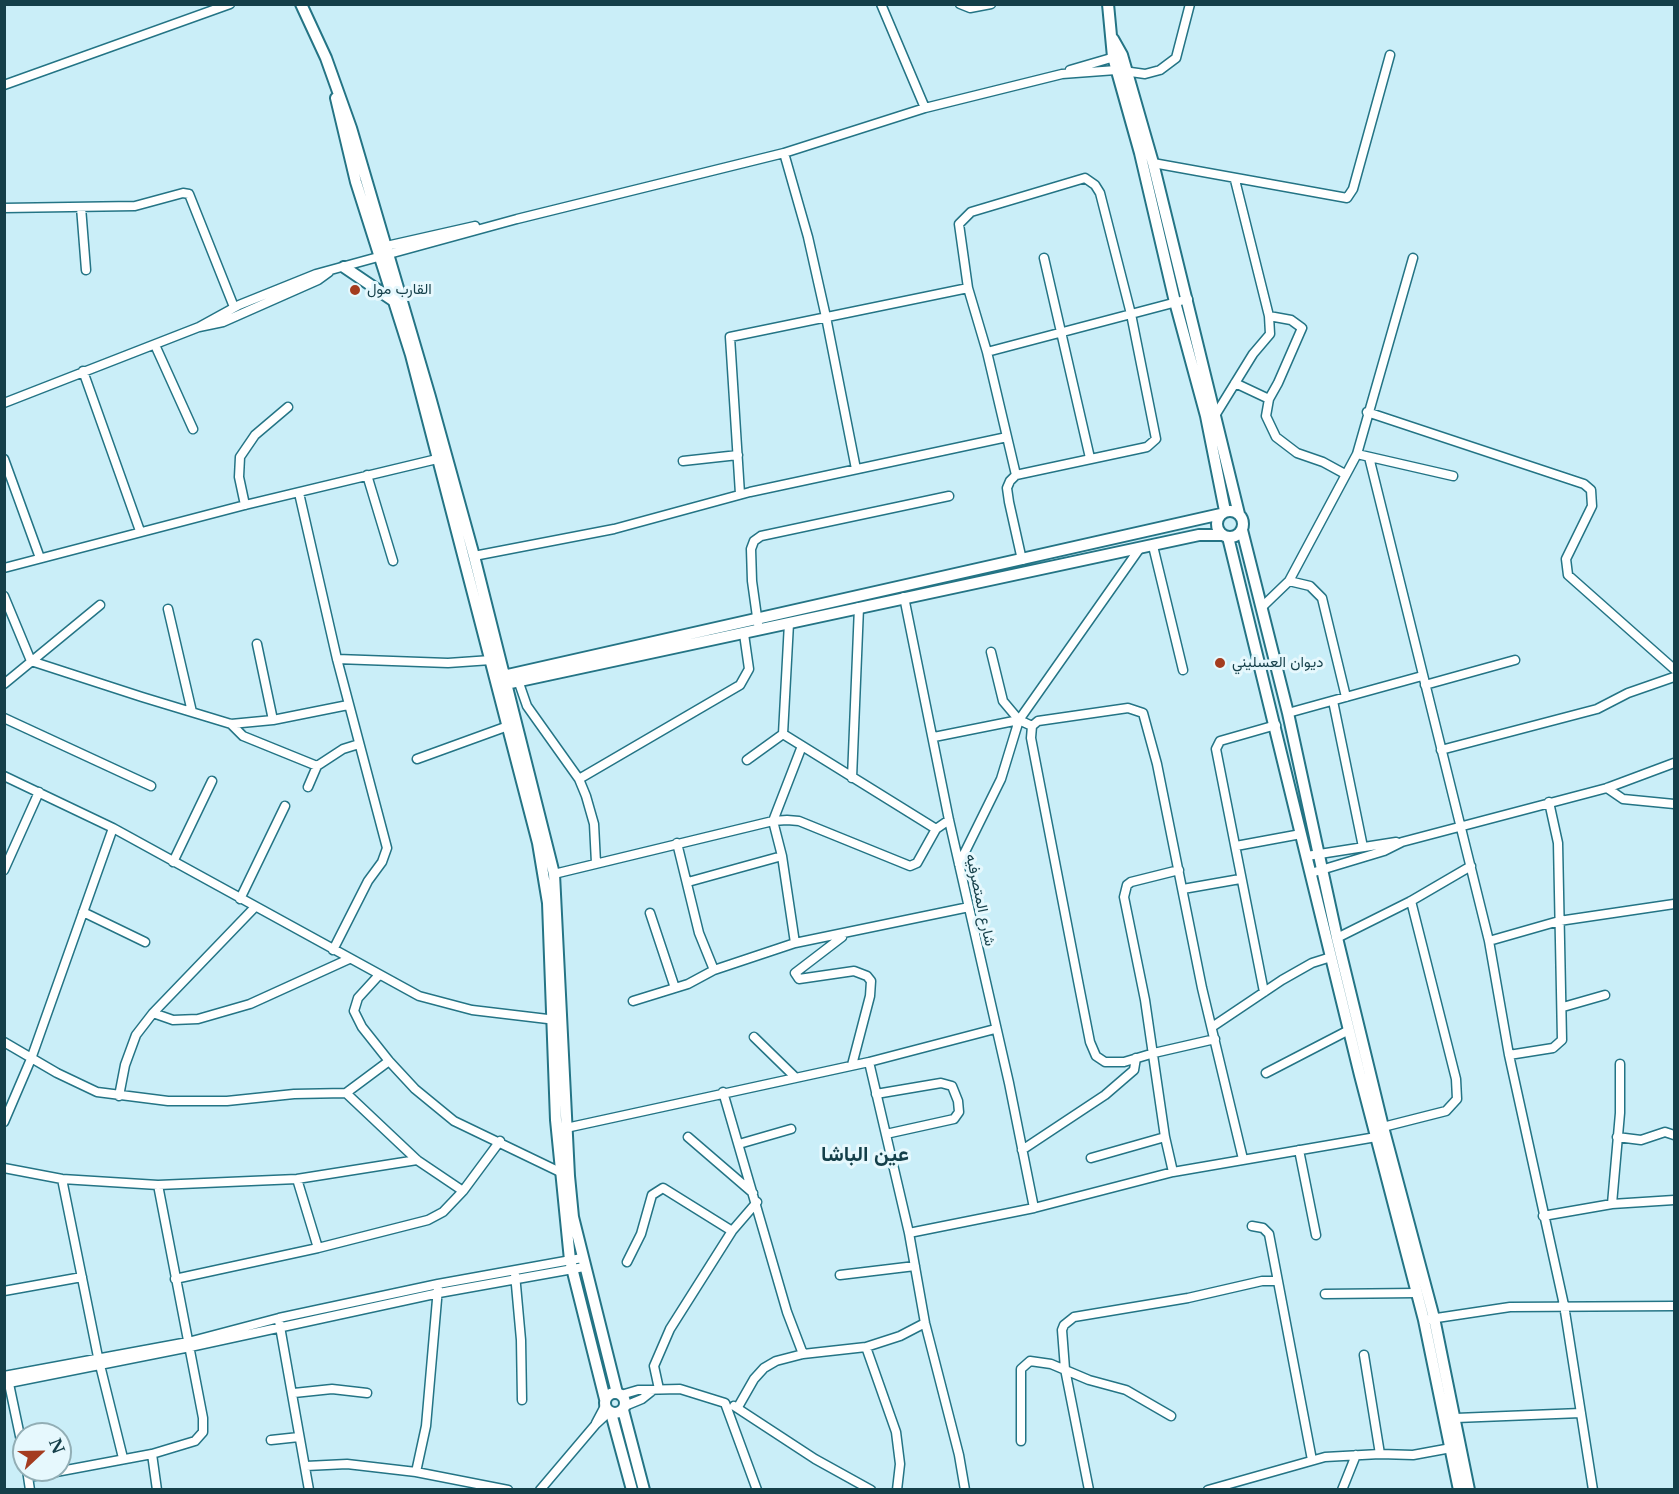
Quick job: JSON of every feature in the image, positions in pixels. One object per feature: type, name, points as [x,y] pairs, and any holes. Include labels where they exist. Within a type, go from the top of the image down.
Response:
[{"type":"street","points":[[4,85],[230,4]]},
{"type":"street","points":[[301,4],[351,128],[394,301],[491,660],[501,681],[508,726],[538,843],[544,877],[573,1217],[583,1263],[622,1401],[644,1490]]},
{"type":"street","points":[[881,4],[925,108]]},
{"type":"street","points":[[960,4],[970,8],[991,4]]},
{"type":"street","points":[[1108,4],[1111,35],[1153,163],[1239,514],[1243,521],[1242,530],[1288,712],[1320,853],[1316,872],[1331,957],[1416,1293],[1429,1319],[1459,1490]]},
{"type":"street","points":[[1062,74],[1121,70],[1145,74],[1170,65],[1180,47],[1190,4]]},
{"type":"street","points":[[1153,163],[1235,180],[1347,198],[1353,189],[1390,55]]},
{"type":"street","points":[[199,327],[234,307],[304,278],[344,267],[382,251],[784,153],[925,108],[1062,74],[1117,56]]},
{"type":"street","points":[[1121,70],[1175,302],[1214,446],[1223,513],[1217,528],[1226,536],[1276,725],[1307,856],[1316,872],[1337,938],[1429,1319],[1456,1418],[1469,1490]]},
{"type":"street","points":[[784,153],[826,317],[856,469]]},
{"type":"street","points":[[1017,475],[987,352],[968,288],[959,230],[962,219],[971,212],[1085,178],[1095,185],[1100,193],[1131,314],[1156,439],[1148,447],[1017,475],[1010,481],[1007,488],[1022,560]]},
{"type":"street","points":[[1216,414],[1253,354],[1270,334],[1269,316],[1235,180]]},
{"type":"street","points":[[4,208],[135,206],[183,193],[189,194],[234,307]]},
{"type":"street","points":[[81,207],[86,270]]},
{"type":"street","points":[[382,251],[474,556],[501,681],[554,874],[560,1172],[571,1265],[607,1407],[632,1490]]},
{"type":"street","points":[[1044,258],[1090,458]]},
{"type":"street","points":[[1262,607],[1289,581],[1357,454],[1367,412],[1413,258]]},
{"type":"street","points":[[344,267],[394,301]]},
{"type":"street","points":[[5,400],[199,327],[233,318],[318,280],[331,271]]},
{"type":"street","points":[[740,494],[730,337],[968,288]]},
{"type":"street","points":[[987,352],[1188,299]]},
{"type":"street","points":[[1269,316],[1291,320],[1302,328],[1269,399],[1266,416],[1276,437],[1297,453],[1323,462],[1345,474]]},
{"type":"street","points":[[155,345],[193,429]]},
{"type":"street","points":[[83,370],[140,531]]},
{"type":"street","points":[[1235,383],[1269,399]]},
{"type":"street","points":[[245,505],[239,477],[240,457],[255,435],[288,407]]},
{"type":"street","points":[[1367,412],[1584,484],[1591,490],[1592,506],[1566,559],[1568,575],[1674,669]]},
{"type":"street","points":[[474,556],[614,529],[740,494],[1007,437]]},
{"type":"street","points":[[1357,454],[1454,476]]},
{"type":"street","points":[[683,461],[738,455]]},
{"type":"street","points":[[1369,457],[1489,941],[1509,1055],[1564,1305],[1593,1490]]},
{"type":"street","points":[[4,459],[40,558]]},
{"type":"street","points":[[4,568],[140,531],[437,459]]},
{"type":"street","points":[[368,475],[393,561]]},
{"type":"street","points":[[299,493],[336,659],[387,848],[382,862],[368,881],[333,950]]},
{"type":"street","points":[[759,630],[751,549],[754,541],[760,536],[949,496]]},
{"type":"street","points":[[501,681],[757,618],[1223,513],[1239,514]]},
{"type":"street","points":[[501,681],[519,683],[904,597],[1199,535],[1236,536],[1242,530]]},
{"type":"street","points":[[1153,546],[1183,670]]},
{"type":"street","points":[[959,864],[1001,779],[1019,720],[1140,548]]},
{"type":"street","points":[[1289,581],[1310,586],[1324,603],[1346,697]]},
{"type":"street","points":[[4,596],[31,661]]},
{"type":"street","name":"شارع المتصرفيه","points":[[904,597],[949,820],[1034,1208]]},
{"type":"street","points":[[4,684],[100,605]]},
{"type":"street","points":[[852,778],[859,607]]},
{"type":"street","points":[[168,609],[192,711]]},
{"type":"street","points":[[783,734],[789,623]]},
{"type":"street","points":[[579,779],[740,685],[749,669],[744,634]]},
{"type":"street","points":[[256,644],[273,720]]},
{"type":"street","points":[[992,652],[1003,701],[1019,720],[1032,726]]},
{"type":"street","points":[[336,659],[448,663],[491,660]]},
{"type":"street","points":[[1288,712],[1515,660]]},
{"type":"street","points":[[31,661],[231,724],[273,720],[348,705]]},
{"type":"street","points":[[1441,750],[1597,709],[1628,693],[1674,677]]},
{"type":"street","points":[[519,683],[527,706],[579,779],[594,824],[596,863]]},
{"type":"street","points":[[1333,701],[1363,847]]},
{"type":"street","points":[[1215,1039],[1124,1062],[1105,1062],[1096,1056],[1090,1042],[1031,738],[1032,726],[1038,721],[1128,708],[1143,713],[1154,753],[1212,1027],[1215,1039],[1243,1159]]},
{"type":"street","points":[[4,718],[151,786]]},
{"type":"street","points":[[934,737],[1019,720]]},
{"type":"street","points":[[231,724],[243,736],[317,766]]},
{"type":"street","points":[[1264,992],[1240,879],[1217,744],[1276,725]]},
{"type":"street","points":[[417,759],[508,726]]},
{"type":"street","points":[[783,734],[936,829]]},
{"type":"street","points":[[747,760],[783,734]]},
{"type":"street","points":[[308,788],[317,766],[343,749],[359,744]]},
{"type":"street","points":[[795,943],[782,856],[773,821],[802,746]]},
{"type":"street","points":[[1316,872],[1402,842],[1607,788],[1674,763]]},
{"type":"street","points":[[4,776],[113,828],[349,959],[436,1002],[472,1010],[556,1020]]},
{"type":"street","points":[[173,862],[212,781]]},
{"type":"street","points":[[1607,788],[1623,799],[1674,804]]},
{"type":"street","points":[[4,870],[39,792]]},
{"type":"street","points":[[1509,1055],[1553,1048],[1560,1044],[1562,1036],[1558,843],[1549,802]]},
{"type":"street","points":[[240,899],[285,806]]},
{"type":"street","points":[[554,874],[773,821],[799,821],[910,866],[917,863],[936,829],[949,820]]},
{"type":"street","points":[[4,1122],[31,1059],[113,828]]},
{"type":"street","points":[[1236,846],[1301,834]]},
{"type":"street","points":[[1307,856],[1402,842]]},
{"type":"street","points":[[677,843],[699,933],[714,970]]},
{"type":"street","points":[[688,882],[782,856]]},
{"type":"street","points":[[1337,938],[1411,901],[1471,866]]},
{"type":"street","points":[[1173,1172],[1165,1137],[1154,1053],[1124,897],[1127,885],[1131,882],[1179,870]]},
{"type":"street","points":[[1183,889],[1240,879]]},
{"type":"street","points":[[1383,1127],[1446,1111],[1457,1099],[1456,1078],[1411,901]]},
{"type":"street","points":[[1489,941],[1559,921],[1674,904]]},
{"type":"street","points":[[120,1096],[129,1050],[136,1035],[153,1013],[255,907]]},
{"type":"street","points":[[633,1001],[675,988],[714,970],[795,943],[969,908]]},
{"type":"street","points":[[83,912],[145,942]]},
{"type":"street","points":[[650,914],[675,988]]},
{"type":"street","points":[[844,934],[795,973],[799,979],[854,971],[861,972],[871,981],[870,996],[852,1065]]},
{"type":"street","points":[[1212,1027],[1307,966],[1331,957]]},
{"type":"street","points":[[153,1013],[173,1020],[209,1016],[250,1004],[349,959]]},
{"type":"street","points":[[379,975],[358,998],[354,1011],[362,1027],[389,1061],[415,1089],[454,1121],[469,1130],[501,1141],[560,1172]]},
{"type":"street","points":[[1563,1007],[1605,995]]},
{"type":"street","points":[[566,1128],[869,1062],[995,1029]]},
{"type":"street","points":[[1266,1073],[1349,1030]]},
{"type":"street","points":[[754,1037],[795,1077]]},
{"type":"street","points":[[4,1042],[80,1085],[120,1096],[198,1102],[294,1094],[346,1093],[389,1061]]},
{"type":"street","points":[[1022,1150],[1105,1095],[1134,1070],[1136,1058]]},
{"type":"street","points":[[869,1062],[909,1233],[925,1323],[959,1455],[965,1490]]},
{"type":"street","points":[[1612,1204],[1620,1064]]},
{"type":"street","points":[[876,1094],[948,1083],[958,1101],[959,1112],[954,1119],[886,1134]]},
{"type":"street","points":[[723,1092],[757,1202],[787,1312],[803,1354]]},
{"type":"street","points":[[346,1093],[417,1160],[464,1191]]},
{"type":"street","points":[[739,1144],[791,1129]]},
{"type":"street","points":[[1617,1137],[1641,1140],[1665,1131],[1674,1135]]},
{"type":"street","points":[[688,1137],[753,1193]]},
{"type":"street","points":[[1091,1158],[1165,1137]]},
{"type":"street","points":[[909,1233],[1034,1208],[1173,1172],[1376,1137]]},
{"type":"street","points":[[175,1279],[318,1248],[428,1220],[443,1212],[464,1191],[501,1141]]},
{"type":"street","points":[[1299,1150],[1316,1235]]},
{"type":"street","points":[[4,1168],[62,1179],[158,1185],[297,1179],[417,1160]]},
{"type":"street","points":[[62,1179],[123,1458]]},
{"type":"street","points":[[297,1179],[318,1248]]},
{"type":"street","points":[[72,1467],[152,1454],[195,1441],[203,1432],[203,1418],[158,1185]]},
{"type":"street","points":[[627,1262],[640,1234],[652,1195],[663,1188],[732,1231]]},
{"type":"street","points":[[1543,1216],[1612,1204],[1674,1200]]},
{"type":"street","points":[[656,1390],[654,1366],[657,1354],[692,1292],[732,1231],[757,1202]]},
{"type":"street","points":[[1252,1226],[1263,1228],[1269,1234],[1276,1281],[1312,1460]]},
{"type":"street","points":[[16,1422],[6,1380],[189,1344],[438,1288],[583,1263]]},
{"type":"street","points":[[840,1275],[915,1266]]},
{"type":"street","points":[[516,1275],[521,1340],[522,1400]]},
{"type":"street","points":[[4,1291],[82,1277]]},
{"type":"street","points":[[1089,1490],[1065,1369],[1062,1330],[1068,1320],[1074,1317],[1188,1298],[1262,1281],[1276,1281]]},
{"type":"street","points":[[416,1472],[426,1426],[438,1288]]},
{"type":"street","points":[[1325,1294],[1416,1293]]},
{"type":"street","points":[[1429,1319],[1488,1309],[1564,1305],[1674,1306]]},
{"type":"street","points":[[279,1322],[294,1393],[309,1490]]},
{"type":"street","points":[[738,1407],[764,1368],[776,1361],[803,1354],[866,1347],[900,1336],[925,1323]]},
{"type":"street","points":[[866,1347],[896,1432],[900,1464],[897,1490]]},
{"type":"street","points":[[1364,1355],[1380,1454]]},
{"type":"street","points":[[1021,1441],[1022,1365],[1030,1361],[1065,1369],[1089,1380],[1132,1392],[1171,1416]]},
{"type":"street","points":[[294,1393],[332,1389],[367,1393]]},
{"type":"street","points":[[607,1407],[622,1401],[642,1399],[656,1390],[680,1389],[738,1407],[807,1454],[871,1490]]},
{"type":"street","points":[[540,1490],[596,1424],[607,1407],[610,1394],[622,1401]]},
{"type":"street","points":[[725,1403],[757,1490]]},
{"type":"street","points":[[1456,1418],[1581,1413]]},
{"type":"street","points":[[271,1440],[299,1437]]},
{"type":"street","points":[[1208,1490],[1312,1460],[1356,1455],[1413,1455],[1451,1448]]},
{"type":"street","points":[[152,1454],[157,1490]]},
{"type":"street","points":[[1342,1490],[1356,1455]]},
{"type":"street","points":[[306,1466],[347,1464],[416,1472],[508,1490]]},
{"type":"place","name":"القارب مول","points":[[355,290]]},
{"type":"place","name":"ديوان العسليني","points":[[1220,663]]},
{"type":"district","name":"عين الباشا","points":[[865,1155]]}]
